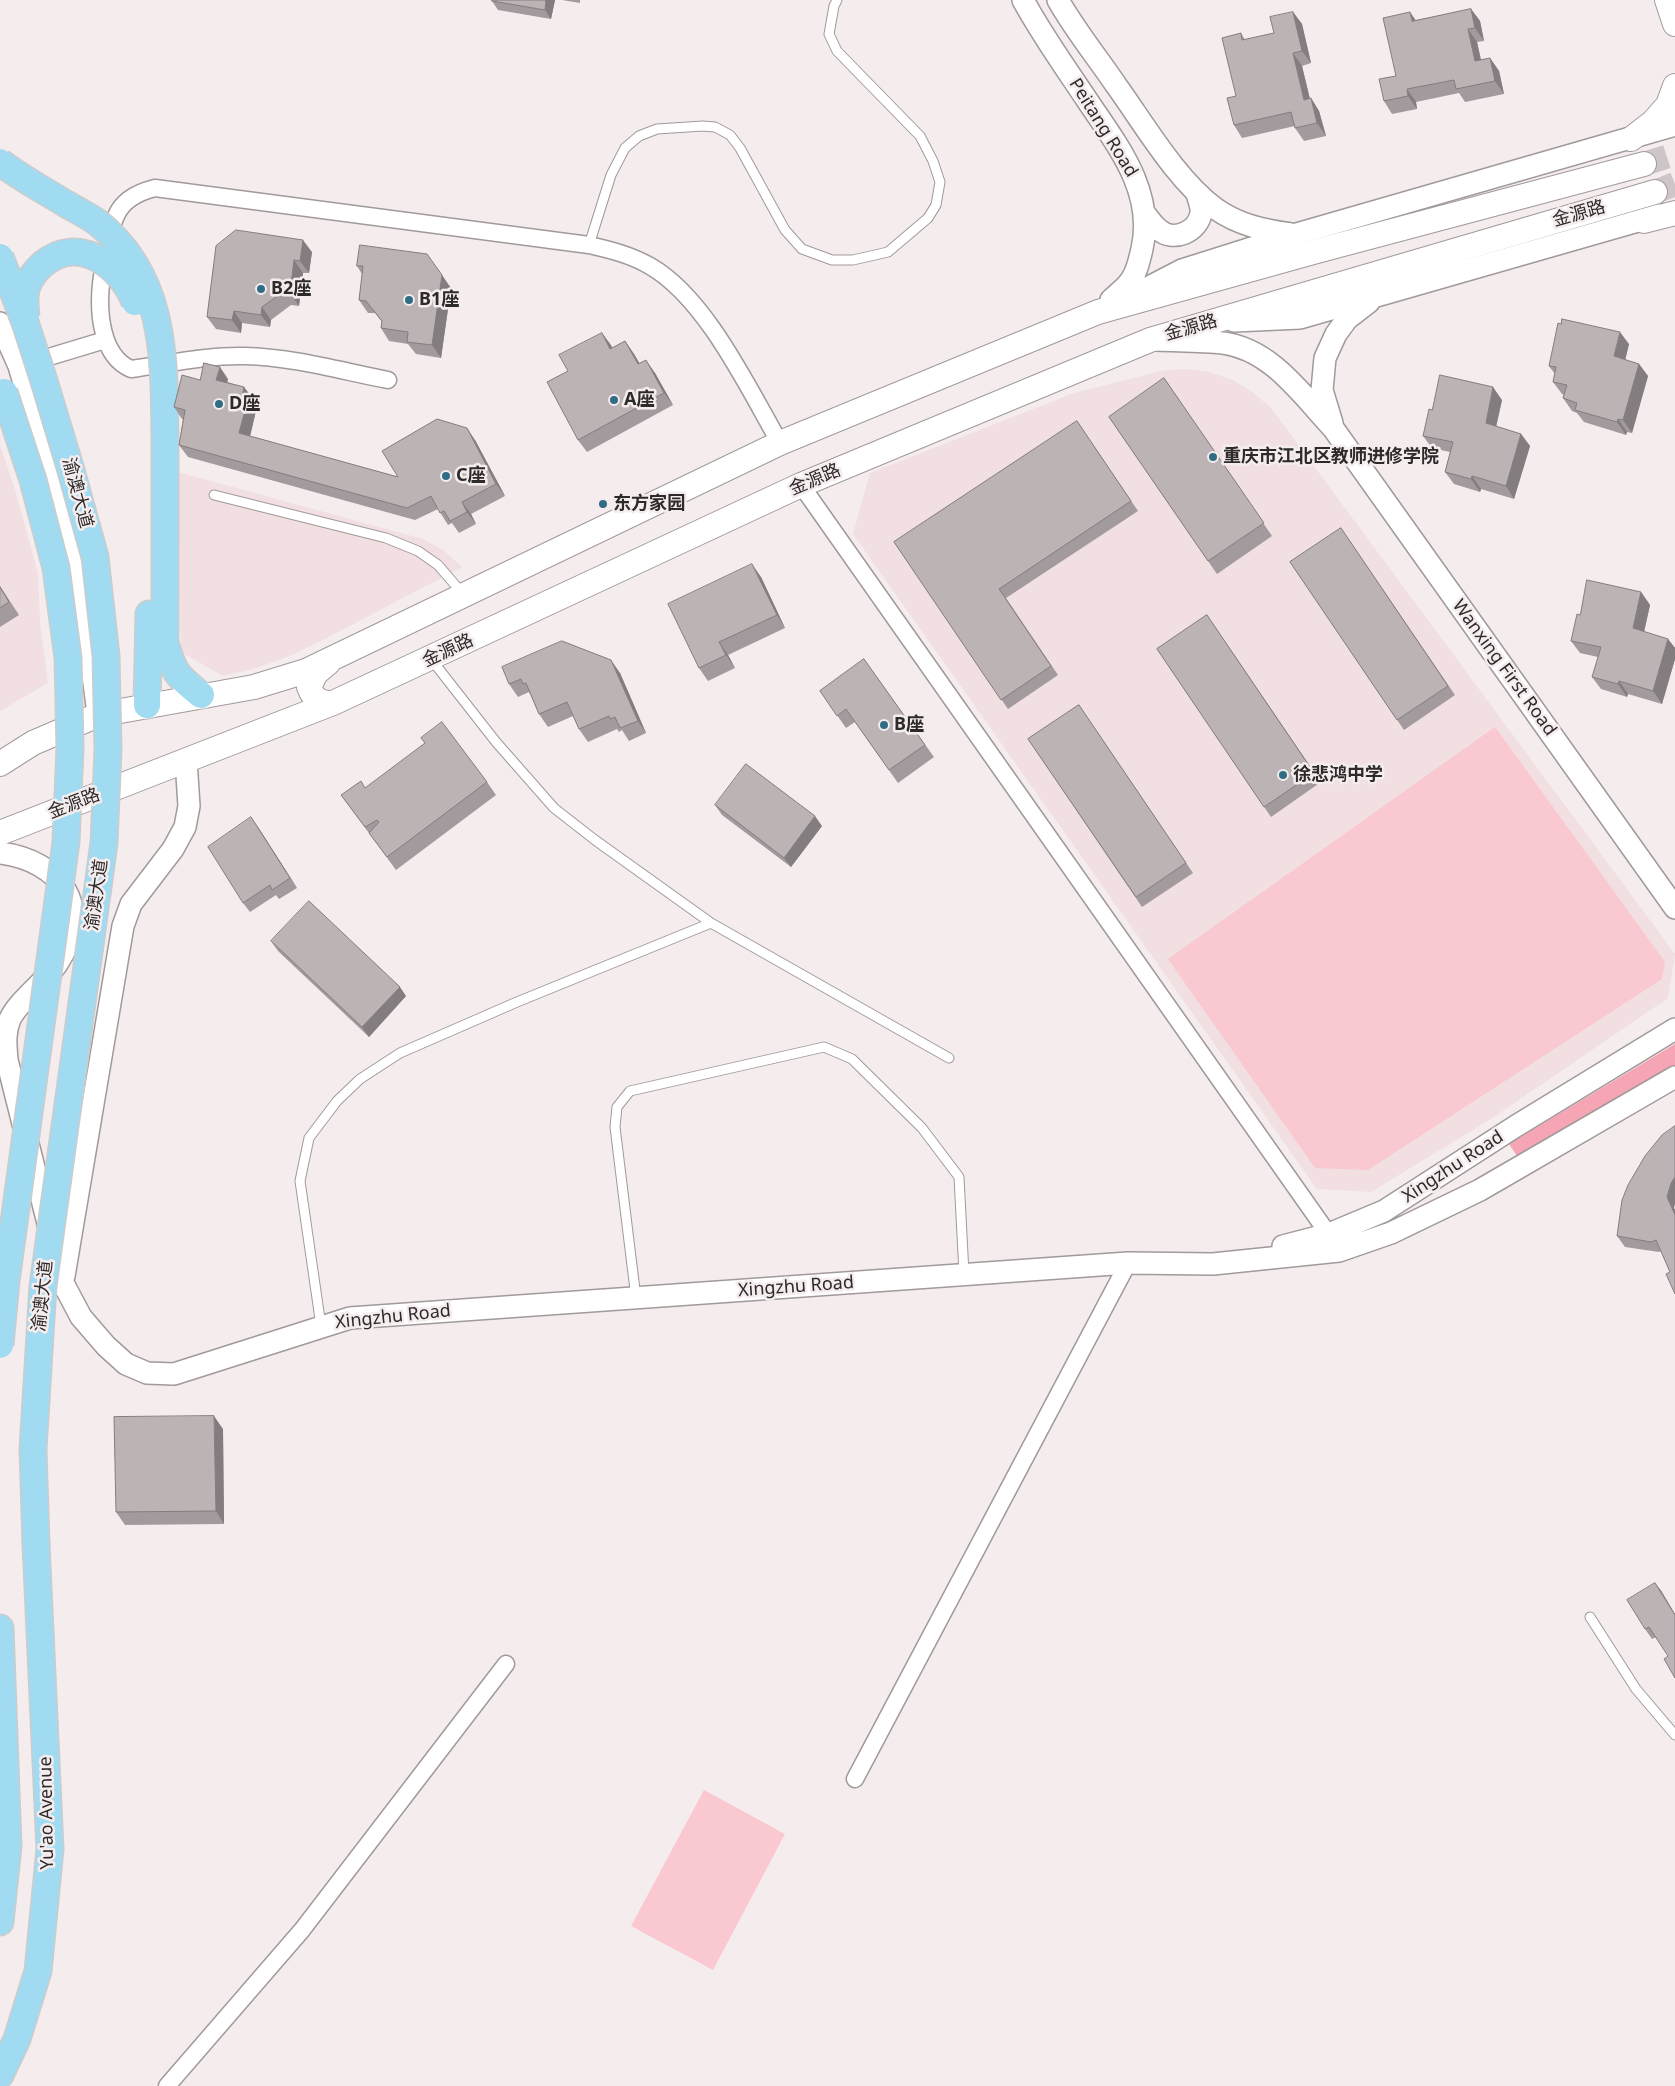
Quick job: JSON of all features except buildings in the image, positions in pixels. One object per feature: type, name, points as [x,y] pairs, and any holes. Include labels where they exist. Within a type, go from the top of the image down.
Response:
[{"type":"main road","points":[[1667,0],[1675,25]]},
{"type":"main road","points":[[1630,139],[1653,122],[1668,105],[1675,86]]},
{"type":"main road","points":[[0,162],[18,176],[97,222],[120,244],[141,274],[155,313],[164,358],[158,445],[147,705]]},
{"type":"main road","name":"金源路","points":[[0,764],[33,744],[98,715],[254,687],[306,671],[780,443],[1098,312],[1317,251],[1644,164]]},
{"type":"main road","name":"金源路","points":[[0,833],[333,703],[801,485],[1150,340],[1665,198]]},
{"type":"main road","points":[[1644,221],[1675,211]]},
{"type":"main road","points":[[26,325],[25,292],[39,268],[50,258],[66,253],[82,253],[99,258],[118,273],[131,292],[142,318],[151,366],[158,445],[165,642],[170,663],[180,678],[202,695]]},
{"type":"main road","name":"渝澳大道","points":[[0,257],[26,325],[70,467],[94,557],[106,656],[108,750],[104,843],[43,1286],[33,1449],[36,1544]]},
{"type":"main road","points":[[0,1345],[6,1281],[66,842],[70,748],[68,658],[56,568],[33,480],[10,373]]},
{"type":"main road","points":[[333,703],[318,701],[312,695],[309,687],[316,672],[335,657]]},
{"type":"main road","name":"Yu'ao Avenue","points":[[0,2075],[17,2039],[38,1971],[50,1849],[36,1544]]},
{"type":"main road","points":[[0,1628],[8,1846],[0,1922]]},
{"type":"street","name":"Peitang Road","points":[[1023,0],[1037,25],[1123,153],[1138,184],[1145,214],[1143,244],[1138,266],[1128,284],[1098,312]]},
{"type":"street","name":"Peitang Road","points":[[1058,0],[1154,140],[1197,193],[1216,209],[1236,221],[1255,228],[1293,235]]},
{"type":"street","points":[[1098,312],[1182,270],[1293,235],[1675,125]]},
{"type":"street","points":[[388,380],[278,359],[245,356],[212,357],[131,369],[121,364],[105,340],[102,328],[100,284],[116,215],[126,201],[141,192],[155,188],[589,244],[622,253],[651,267],[677,287],[697,308],[722,344],[780,443]]},
{"type":"street","points":[[1145,214],[1159,231],[1172,236],[1185,233],[1198,224],[1201,210],[1197,193]]},
{"type":"street","points":[[1214,322],[1300,318],[1373,298],[1644,221],[1665,198]]},
{"type":"street","points":[[1333,428],[1322,390],[1325,358],[1336,334],[1347,319],[1373,298]]},
{"type":"street","points":[[0,322],[10,373],[71,543],[82,592],[98,715]]},
{"type":"street","points":[[10,373],[105,340]]},
{"type":"street","points":[[1150,340],[1224,343],[1254,352],[1279,370],[1333,428]]},
{"type":"street","name":"Wanxing First Road","points":[[1333,428],[1675,908]]},
{"type":"street","points":[[801,485],[1334,1242]]},
{"type":"street","points":[[62,1283],[123,926],[131,904],[174,849],[185,827],[189,806],[186,760]]},
{"type":"street","name":"Xingzhu Road","points":[[0,852],[31,862],[54,874],[71,898],[73,921],[68,944],[57,965],[11,1018],[5,1035],[7,1060],[62,1283],[82,1317],[106,1346],[126,1364],[147,1373],[174,1374],[350,1318],[1128,1263],[1213,1264],[1391,1233],[1480,1190],[1675,1077]]},
{"type":"street","name":"Xingzhu Road","points":[[1334,1242],[1516,1126],[1675,1028]]},
{"type":"street","points":[[855,1778],[1128,1263]]},
{"type":"street","points":[[167,2086],[302,1930],[506,1664]]},
{"type":"lane","points":[[589,244],[611,175],[624,148],[639,136],[657,129],[715,127],[730,135],[740,148],[785,230],[802,249],[832,260],[853,260],[888,252],[928,218],[936,205],[940,182],[933,161],[920,136],[837,51],[829,34],[834,6],[837,0]]},
{"type":"lane","points":[[1659,0],[1675,25]]},
{"type":"lane","points":[[214,495],[386,538],[418,551],[438,565],[464,596]]},
{"type":"lane","points":[[431,659],[496,742],[554,808],[595,840],[711,923],[949,1058]]},
{"type":"lane","points":[[321,1326],[300,1181],[310,1138],[337,1101],[360,1079],[400,1053],[517,1002],[711,923]]},
{"type":"lane","points":[[636,1298],[615,1127],[618,1107],[630,1091],[824,1047],[852,1059],[922,1128],[959,1177],[964,1275]]},
{"type":"lane","points":[[1590,1617],[1636,1689],[1675,1735]]},
{"type":"shaded area","name":"徐悲鸿中学","points":[[1186,369],[1209,372],[1233,380],[1251,391],[1271,408],[1675,954],[1668,998],[1494,1117],[1371,1192],[1317,1189],[853,534],[870,473],[1074,393],[1165,370]]},
{"type":"shaded area","points":[[0,445],[15,490],[38,573],[40,623],[48,683],[0,711]]},
{"type":"shaded area","points":[[178,472],[423,539],[443,550],[462,567],[289,656],[257,668],[223,676],[181,652]]},
{"type":"shaded area","points":[[1495,727],[1665,962],[1662,979],[1368,1170],[1315,1168],[1168,959]]},
{"type":"shaded area","points":[[1675,1044],[1675,1070],[1517,1156],[1509,1144]]},
{"type":"shaded area","points":[[704,1790],[785,1834],[713,1970],[631,1926]]},
{"type":"tunnel","points":[[1644,164],[1675,154]]},
{"type":"tunnel","points":[[1655,192],[1675,184]]},
{"type":"place","name":"B2座","points":[[261,289]]},
{"type":"place","name":"B1座","points":[[409,300]]},
{"type":"place","name":"A座","points":[[614,400]]},
{"type":"place","name":"D座","points":[[219,404]]},
{"type":"place","name":"重庆市江北区教师进修学院","points":[[1213,457]]},
{"type":"place","name":"C座","points":[[446,476]]},
{"type":"place","name":"东方家园","points":[[603,504]]},
{"type":"place","name":"B座","points":[[884,725]]},
{"type":"place","name":"徐悲鸿中学","points":[[1283,775]]}]
